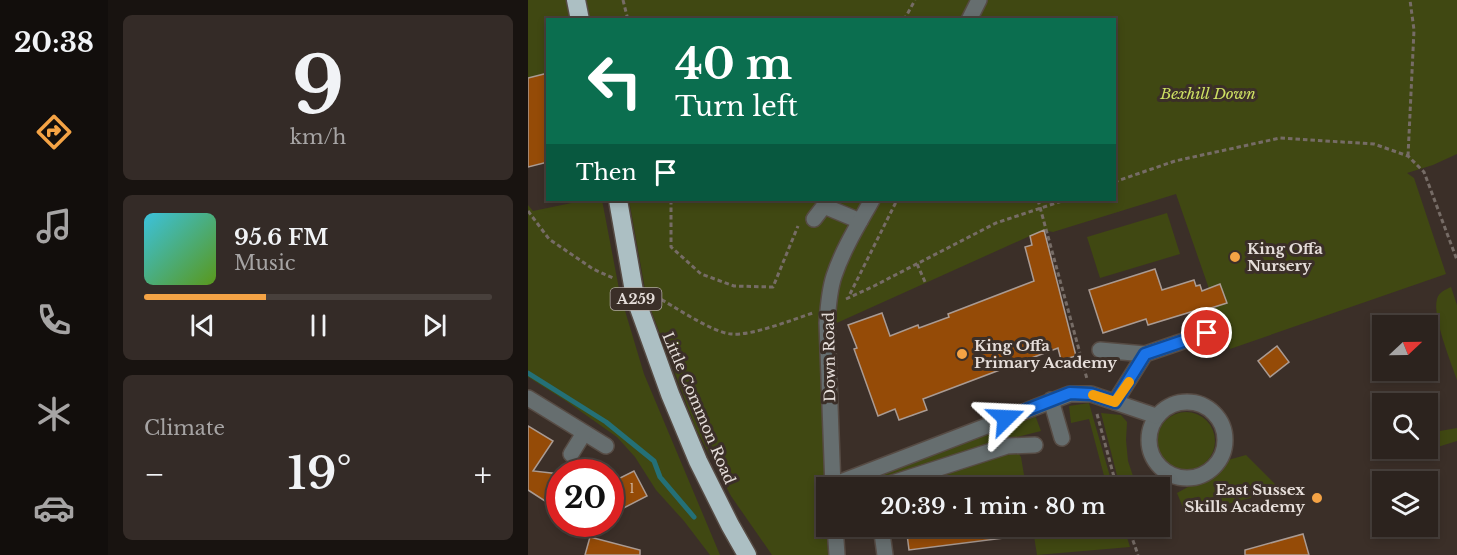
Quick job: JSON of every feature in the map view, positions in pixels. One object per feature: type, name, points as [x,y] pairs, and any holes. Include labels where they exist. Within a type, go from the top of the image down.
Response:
[{"type":"highway","points":[[576,0],[580,18]]},
{"type":"highway","name":"Little Common Road","points":[[618,201],[635,297],[670,394],[698,461],[747,555]]},
{"type":"street","points":[[970,18],[979,0]]},
{"type":"street","name":"Down Road","points":[[833,477],[826,323],[828,305],[833,279],[842,255],[871,201]]},
{"type":"street","points":[[807,220],[824,203],[860,221]]},
{"type":"street","points":[[1100,350],[1145,354],[1207,333]]},
{"type":"street","points":[[1115,402],[1145,354]]},
{"type":"street","points":[[856,477],[1070,393],[1091,394],[1156,416]]},
{"type":"street","points":[[528,398],[606,446]]},
{"type":"street","points":[[1051,400],[1062,438]]},
{"type":"street","points":[[1180,403],[1194,403],[1206,408],[1216,416],[1225,441],[1216,465],[1207,473],[1184,478],[1172,476],[1162,469],[1150,450],[1149,437],[1156,416],[1168,407],[1180,403]]},
{"type":"street","points":[[571,454],[584,432]]},
{"type":"street","points":[[911,477],[1007,446],[1035,445]]},
{"type":"street","points":[[836,537],[837,555]]},
{"type":"street","points":[[883,537],[885,555]]},
{"type":"path","points":[[623,0],[628,18]]},
{"type":"path","points":[[905,18],[915,0]]},
{"type":"path","points":[[1408,156],[1414,30],[1410,0]]},
{"type":"path","points":[[1116,181],[1175,161],[1280,138],[1374,144],[1408,156],[1424,172],[1457,260]]},
{"type":"path","points":[[671,201],[671,247],[701,274],[734,286],[773,287],[807,220]]},
{"type":"path","points":[[850,296],[897,201]]},
{"type":"path","points":[[1038,201],[1114,477]]},
{"type":"path","points":[[635,297],[650,294],[713,328],[729,334],[748,334],[816,312],[816,309],[828,305],[838,305],[850,296],[996,223],[1062,201]]},
{"type":"path","points":[[528,211],[549,239],[593,269],[614,279]]},
{"type":"path","points":[[917,264],[926,284]]},
{"type":"path","points":[[1132,537],[1138,555]]},
{"type":"green space","name":"Bexhill Down","points":[[528,0],[1457,0],[1457,154],[1407,173],[1414,178],[1446,274],[1230,349],[1176,194],[1053,232],[1043,230],[819,331],[825,477],[816,477],[816,537],[827,537],[828,555],[772,555],[731,496],[696,429],[651,310],[629,201],[1116,201],[1116,18],[546,18],[546,73],[528,78]]},
{"type":"green space","points":[[581,201],[602,201],[620,294],[644,374],[720,555],[710,555],[656,490],[635,457],[617,437],[528,377],[528,205],[533,211]]},
{"type":"green space","points":[[1167,213],[1180,254],[1100,278],[1087,237]]},
{"type":"green space","points":[[1451,287],[1457,305],[1457,380],[1437,315],[1437,299],[1442,292]]},
{"type":"green space","points":[[1089,403],[1110,477],[1104,477],[1089,419],[1071,423],[1069,406]]},
{"type":"green space","points":[[1180,412],[1192,412],[1202,416],[1211,425],[1215,447],[1207,462],[1192,470],[1180,470],[1170,466],[1161,457],[1157,447],[1157,435],[1161,425],[1170,416]]},
{"type":"green space","points":[[1101,413],[1121,415],[1127,422],[1128,461],[1133,477],[1117,477]]},
{"type":"green space","points":[[1035,415],[1041,431],[890,477],[875,477]]},
{"type":"green space","points":[[1457,428],[1457,441],[1438,447],[1438,431]]},
{"type":"green space","points":[[1017,451],[1021,457],[1024,477],[933,477],[1007,452]]},
{"type":"green space","points":[[1246,455],[1281,490],[1186,515],[1177,493],[1208,478],[1220,470],[1228,460]]},
{"type":"green space","points":[[1034,537],[1127,537],[1130,547],[1037,555]]},
{"type":"building","points":[[546,74],[546,162],[528,167],[528,78]]},
{"type":"building","points":[[1044,230],[1076,356],[1061,360],[1058,348],[923,399],[927,410],[899,420],[895,409],[878,416],[854,349],[857,348],[848,325],[882,313],[890,336],[918,325],[919,328],[949,317],[948,314],[1034,281],[1025,247],[1032,245],[1030,236]]},
{"type":"building","points":[[1155,269],[1162,290],[1194,280],[1196,286],[1200,285],[1202,291],[1220,284],[1227,303],[1148,325],[1146,319],[1103,333],[1089,290]]},
{"type":"building","points":[[1277,346],[1289,362],[1270,377],[1258,361]]},
{"type":"building","points":[[528,426],[553,441],[533,471],[546,472],[546,501],[528,490]]},
{"type":"building","points":[[634,471],[647,496],[624,508],[624,476]]},
{"type":"building","points":[[1303,534],[1309,555],[1245,555],[1245,550]]},
{"type":"building","points":[[590,537],[640,550],[640,555],[585,555]]},
{"type":"building","points":[[907,537],[1012,537],[909,550]]},
{"type":"waterway","points":[[528,373],[606,422],[654,461],[660,477],[694,517]]},
{"type":"slow traffic","points":[[1093,395],[1115,402],[1129,382]]},
{"type":"place","name":"King Offa Nursery","points":[[1235,257]]},
{"type":"place","name":"King Offa Primary Academy","points":[[962,354]]},
{"type":"place","name":"East Sussex Skills Academy","points":[[1317,498]]},
{"type":"route","points":[[1006,418],[1070,393],[1091,394],[1115,402],[1145,354],[1207,333]]}]
